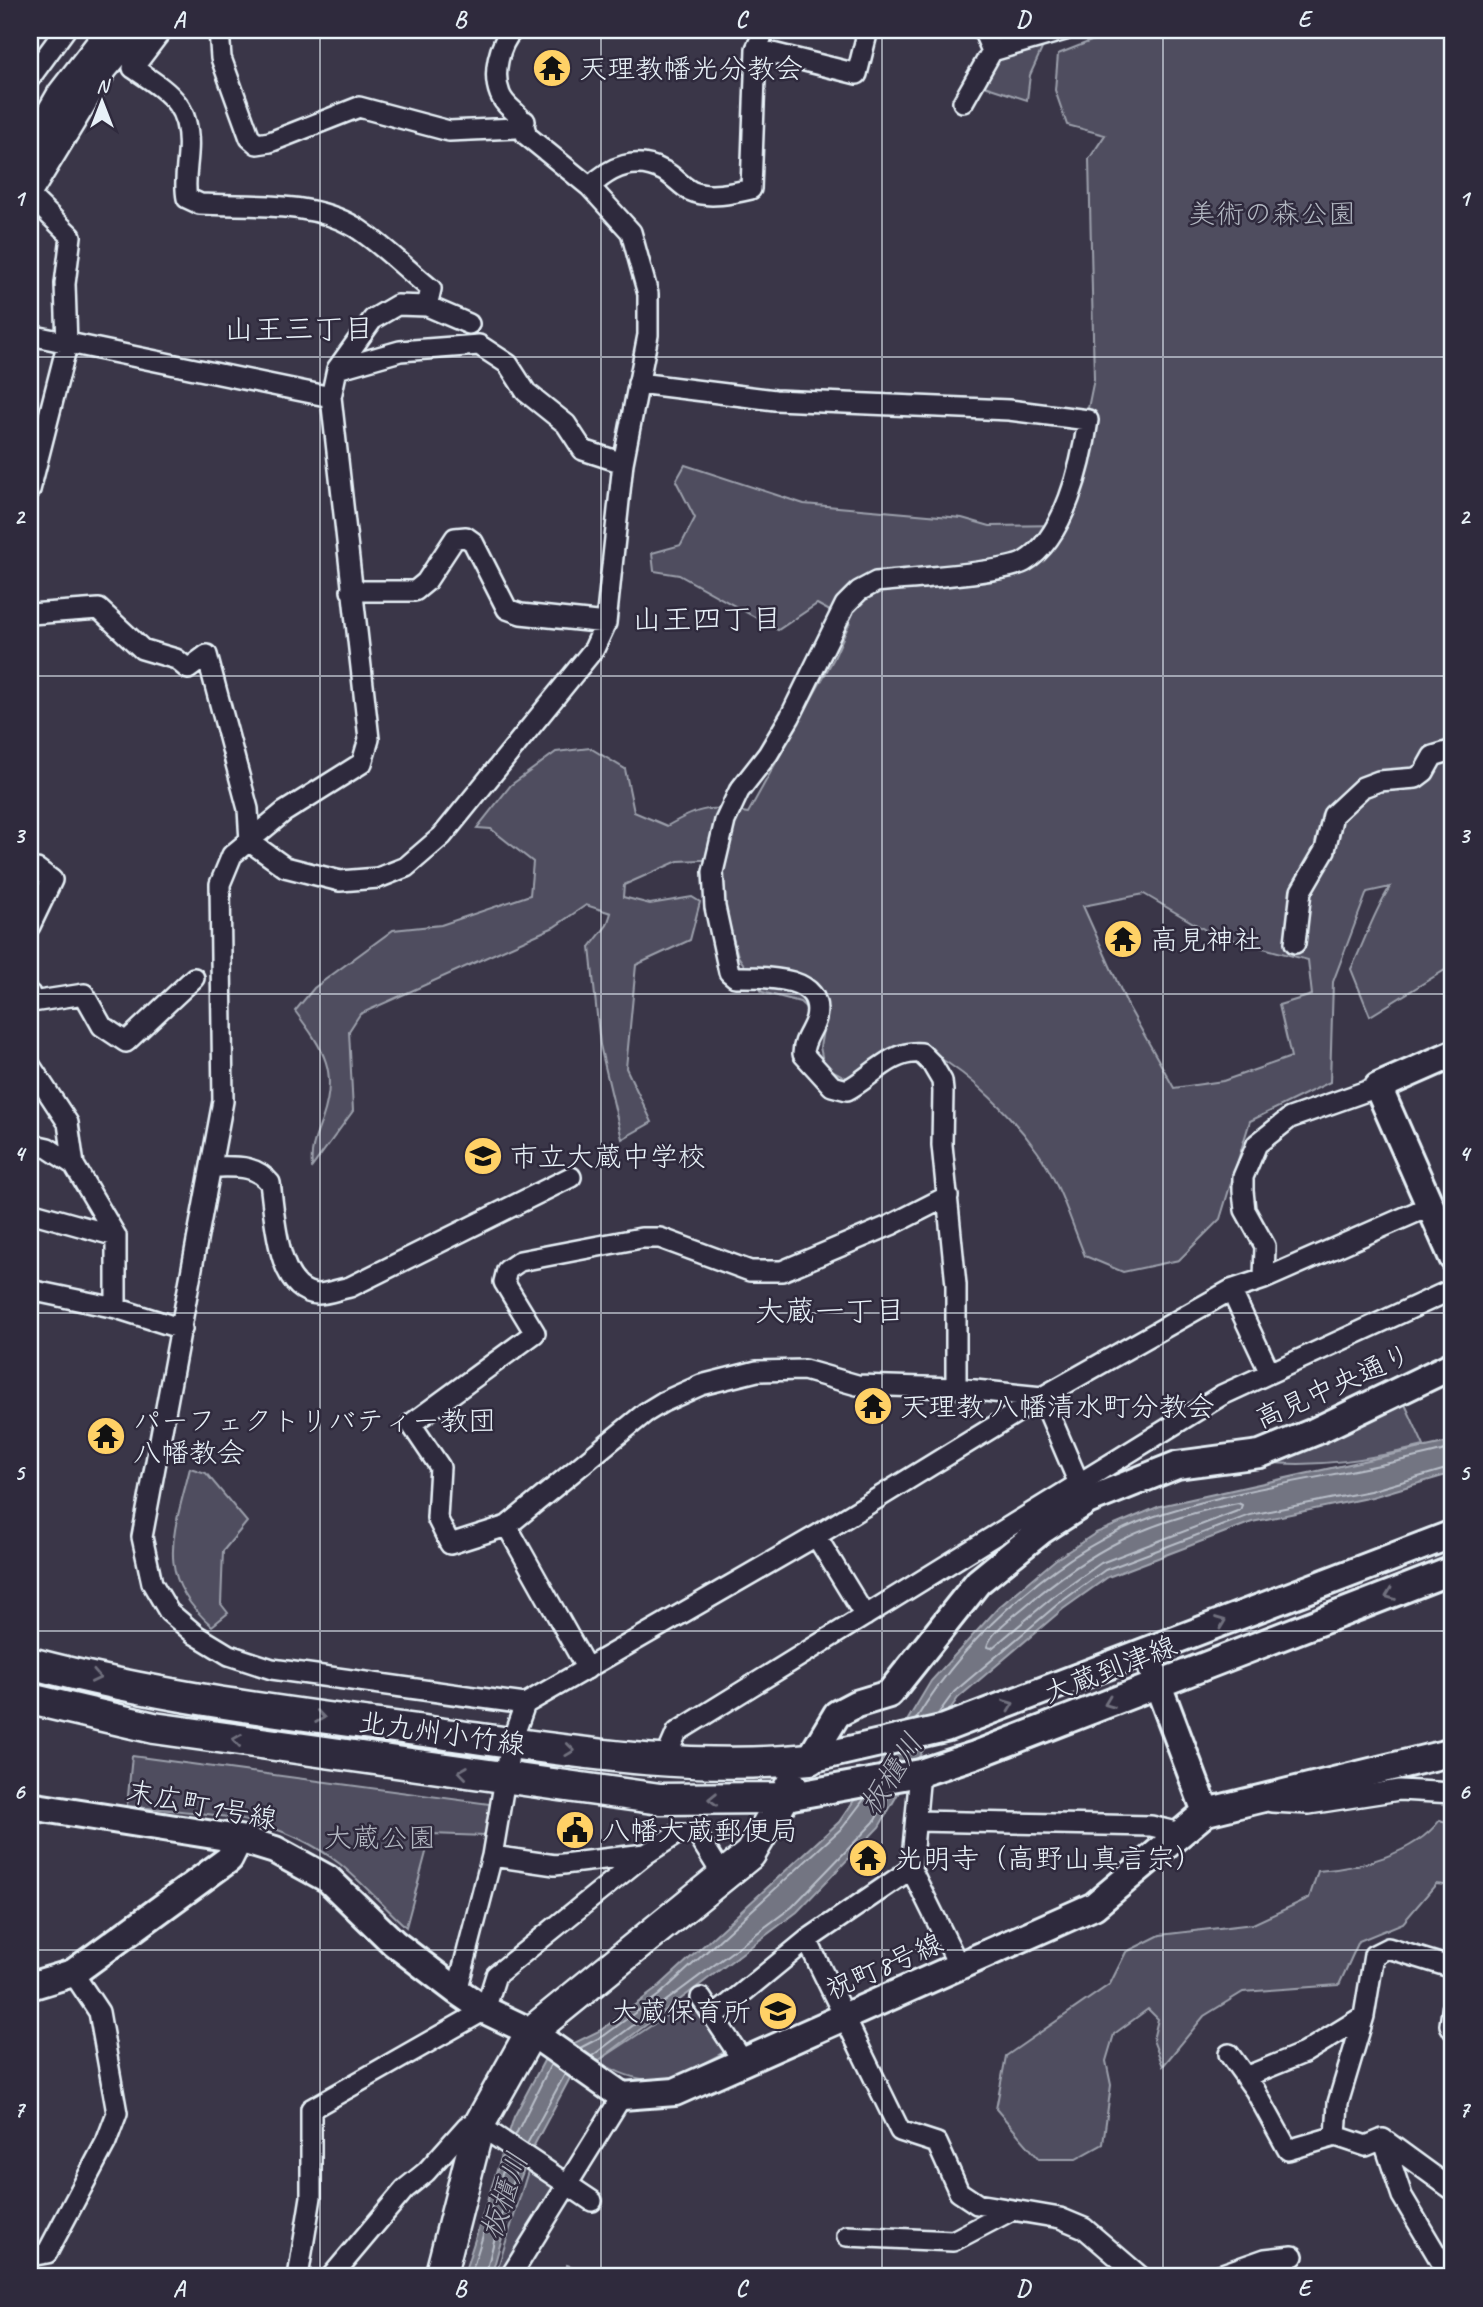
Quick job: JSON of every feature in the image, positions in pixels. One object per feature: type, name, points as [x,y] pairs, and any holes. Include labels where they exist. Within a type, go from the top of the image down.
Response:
[{"type":"highway","points":[[30,119],[46,91],[94,30]]},
{"type":"highway","points":[[30,157],[65,96],[116,30]]},
{"type":"main road","name":"北九州小竹線","points":[[30,1662],[215,1703],[511,1743],[664,1762],[756,1765],[810,1759]]},
{"type":"main road","name":"北九州小竹線","points":[[30,1699],[155,1728],[660,1799],[781,1798]]},
{"type":"main road","points":[[440,2277],[486,2130],[541,2038],[750,1854],[764,1834],[781,1798],[810,1759]]},
{"type":"street","points":[[30,78],[65,30]]},
{"type":"street","points":[[30,490],[34,457],[67,345],[65,284],[71,236],[30,196],[93,92],[141,30]]},
{"type":"street","points":[[162,30],[133,68],[169,93],[183,109],[188,149],[185,188],[187,198],[200,204],[307,209],[346,223],[389,253],[431,289],[427,306]]},
{"type":"street","points":[[219,30],[221,58],[250,138],[257,144],[270,142],[359,107],[449,131],[516,128],[525,121]]},
{"type":"street","points":[[250,842],[285,867],[340,881],[378,878],[406,867],[451,825],[594,649],[606,622],[623,463],[648,335],[648,295],[631,232],[590,187],[526,135],[525,121],[500,95],[496,68],[506,36],[513,30]]},
{"type":"street","points":[[590,187],[605,171],[628,163],[663,170],[692,192],[726,194],[751,189],[756,49],[765,30]]},
{"type":"street","points":[[756,49],[857,74],[868,30]]},
{"type":"street","points":[[983,30],[992,51]]},
{"type":"street","points":[[963,102],[992,51],[1063,30]]},
{"type":"street","points":[[469,324],[427,306],[397,305],[373,319],[337,369],[331,397],[369,739],[362,763],[284,812],[232,855],[220,884],[223,1101],[142,1537],[152,1583],[170,1612],[196,1635],[229,1655],[272,1669],[525,1704],[816,1536],[1042,1397],[1231,1290],[1441,1219]]},
{"type":"street","points":[[30,335],[67,345],[331,397]]},
{"type":"street","points":[[337,369],[400,351],[479,345],[508,364],[526,392],[566,424],[583,450],[623,463]]},
{"type":"street","points":[[638,383],[775,400],[1009,410],[1088,420],[1082,463],[1053,533],[1023,563],[876,582],[859,591],[845,605],[790,717],[768,754],[739,791],[725,821],[713,872],[715,907],[729,972],[735,977],[795,981],[807,988],[816,1004],[816,1019],[803,1041],[803,1054],[832,1086],[847,1090],[863,1082],[894,1056],[908,1052],[921,1053],[942,1081],[942,1144],[956,1285],[956,1388]]},
{"type":"street","points":[[351,591],[415,591],[426,582],[455,538],[466,537],[473,542],[508,610],[521,614],[606,622]]},
{"type":"street","points":[[30,614],[99,610],[142,649],[176,659],[188,669],[207,655],[248,809],[250,842]]},
{"type":"street","points":[[1295,943],[1301,891],[1325,850],[1329,824],[1340,806],[1363,787],[1379,781],[1416,778],[1424,772],[1433,756],[1453,750]]},
{"type":"street","points":[[30,870],[37,869],[52,880],[30,926]]},
{"type":"street","points":[[30,994],[32,1002],[84,994],[102,1026],[126,1042],[194,978]]},
{"type":"street","points":[[1264,1279],[1265,1246],[1245,1210],[1243,1191],[1243,1177],[1257,1144],[1290,1118],[1378,1087],[1453,1054]]},
{"type":"street","points":[[30,1065],[68,1122],[74,1165],[116,1236],[116,1308]]},
{"type":"street","points":[[1378,1087],[1441,1219],[1453,1258]]},
{"type":"street","points":[[30,1144],[48,1148],[74,1165]]},
{"type":"street","points":[[212,1167],[251,1168],[263,1174],[270,1183],[283,1263],[290,1278],[301,1289],[318,1294],[349,1287],[571,1177]]},
{"type":"street","points":[[948,1196],[891,1225],[782,1271],[750,1271],[660,1238],[641,1238],[520,1261],[507,1270],[504,1282],[534,1333],[411,1424],[440,1467],[437,1518],[450,1544],[507,1526],[645,1413],[701,1385],[757,1371],[804,1370],[858,1385],[956,1388],[1042,1397]]},
{"type":"street","points":[[30,1212],[116,1236]]},
{"type":"street","points":[[664,1762],[677,1732],[865,1616],[1083,1491],[1222,1395],[1453,1289]]},
{"type":"street","points":[[30,1290],[116,1308],[181,1329]]},
{"type":"street","points":[[1231,1290],[1270,1373]]},
{"type":"street","name":"高見中央通り","points":[[810,1759],[837,1714],[856,1704],[889,1694],[978,1582],[1042,1530],[1083,1491],[1177,1465],[1260,1454],[1314,1432],[1453,1365]]},
{"type":"street","points":[[1042,1397],[1083,1491]]},
{"type":"street","points":[[507,1526],[587,1669]]},
{"type":"street","name":"大蔵到津線","points":[[810,1759],[945,1728],[1453,1534]]},
{"type":"street","points":[[816,1536],[865,1616]]},
{"type":"street","name":"大蔵到津線","points":[[781,1798],[920,1773],[1453,1570]]},
{"type":"street","points":[[1143,1651],[1159,1684],[1206,1812],[1453,1752]]},
{"type":"street","points":[[457,1991],[492,1856],[511,1743],[525,1704]]},
{"type":"street","points":[[920,1773],[911,1869],[960,1968]]},
{"type":"street","points":[[1246,1801],[1309,1804],[1399,1790],[1453,1793]]},
{"type":"street","name":"末広町1号線","points":[[30,1806],[239,1839],[275,1850],[328,1879],[394,1943],[457,1991],[485,2010],[541,2038],[622,2096]]},
{"type":"street","name":"祝町8号線","points":[[622,2096],[676,2092],[960,1968],[1094,1906],[1206,1812]]},
{"type":"street","points":[[917,1821],[1151,1826],[1180,1833]]},
{"type":"street","points":[[298,2277],[311,2197],[311,2109],[485,2010],[496,1975],[646,1854],[677,1835],[698,1835],[723,1876]]},
{"type":"street","points":[[30,1986],[73,1973],[229,1859],[239,1839]]},
{"type":"street","points":[[492,1856],[555,1865],[646,1854]]},
{"type":"street","points":[[713,2017],[807,1940],[911,1869]]},
{"type":"street","points":[[807,1940],[900,2131],[937,2143],[959,2192],[977,2204],[1060,2218],[1084,2228],[1141,2277]]},
{"type":"street","points":[[1336,2136],[1338,2103],[1364,2017],[1374,1955],[1388,1948],[1453,1968]]},
{"type":"street","points":[[30,2256],[47,2253],[106,2142],[117,2113],[99,2012],[73,1973]]},
{"type":"street","points":[[701,1998],[743,2061]]},
{"type":"street","points":[[1453,2004],[1450,2025],[1453,2030]]},
{"type":"street","points":[[1245,2077],[1304,2053],[1364,2017]]},
{"type":"street","points":[[1229,2054],[1288,2151],[1336,2136],[1366,2146],[1383,2139]]},
{"type":"street","points":[[510,2277],[622,2096]]},
{"type":"street","points":[[331,2277],[405,2189],[426,2172],[467,2126],[486,2130],[592,2201]]},
{"type":"street","points":[[1383,2139],[1453,2189]]},
{"type":"street","points":[[1383,2139],[1402,2196],[1450,2277]]},
{"type":"street","points":[[848,2235],[953,2241],[1013,2210]]},
{"type":"street","points":[[1214,2277],[1265,2259],[1293,2256]]},
{"type":"green space","name":"美術の森公園","points":[[1119,30],[1453,30],[1453,965],[1370,1016],[1351,969],[1390,887],[1367,892],[1333,982],[1330,1082],[1250,1121],[1220,1219],[1179,1260],[1123,1272],[1085,1256],[1058,1188],[1037,1151],[990,1098],[949,1064],[935,1055],[854,1082],[824,1066],[820,1047],[824,1024],[800,1002],[762,992],[738,956],[724,905],[724,859],[678,861],[624,885],[623,897],[650,904],[692,897],[700,902],[690,940],[636,965],[626,1068],[652,1122],[622,1139],[600,1045],[590,947],[607,925],[611,913],[586,905],[554,927],[360,1014],[349,1031],[353,1111],[312,1167],[314,1143],[327,1103],[329,1074],[321,1050],[295,1011],[314,988],[393,930],[441,925],[530,895],[533,862],[491,829],[477,828],[511,785],[556,752],[590,748],[625,769],[634,812],[667,826],[706,809],[748,813],[834,658],[850,622],[817,604],[778,630],[679,575],[654,571],[652,553],[681,545],[695,518],[676,481],[685,465],[804,504],[962,518],[990,526],[1064,525],[1094,379],[1089,159],[1105,135],[1067,125],[1055,90],[1058,54]],"holes":[[[1144,894],[1214,935],[1308,960],[1312,995],[1279,1005],[1291,1057],[1223,1081],[1174,1088],[1128,1006],[1083,906]]]},
{"type":"green space","points":[[1045,42],[1030,75],[1027,100],[981,85],[1005,53]]},
{"type":"green space","points":[[1404,1402],[1424,1446],[1344,1461],[1304,1464],[1263,1462]]},
{"type":"green space","points":[[190,1468],[206,1473],[247,1522],[223,1551],[221,1604],[228,1613],[212,1626],[193,1607],[181,1589],[175,1571],[174,1534]]},
{"type":"green space","name":"大蔵公園","points":[[132,1756],[490,1804],[485,1836],[431,1834],[406,1927],[340,1864],[316,1847],[291,1835],[238,1819],[127,1806]]},
{"type":"green space","points":[[1440,1820],[1453,1825],[1453,1886],[1436,1884],[1403,1923],[1359,1941],[1339,1985],[1243,1992],[1204,2016],[1163,2066],[1153,2040],[1158,2019],[1148,2009],[1114,2034],[1106,2061],[1111,2085],[1103,2144],[1076,2159],[1039,2159],[996,2109],[1006,2056],[1110,1984],[1126,1952],[1160,1935],[1253,1924],[1309,1898],[1318,1871],[1351,1867],[1385,1857],[1416,1842]]},
{"type":"green space","points":[[690,2000],[730,2049],[695,2068],[666,2079],[635,2078],[598,2061]]},
{"type":"green space","points":[[529,2168],[552,2182],[553,2191],[504,2277],[495,2277]]},
{"type":"green space","points":[[567,2265],[601,2277],[566,2277]]},
{"type":"water","name":"板櫃川","points":[[1453,1441],[1453,1473],[1372,1497],[1252,1522],[1108,1577],[1063,1609],[958,1698],[931,1736],[879,1827],[797,1912],[598,2061],[571,2076],[531,2151],[514,2195],[491,2277],[463,2277],[514,2117],[546,2057],[601,2030],[655,1990],[839,1822],[892,1746],[931,1681],[999,1607],[1055,1560],[1096,1533],[1160,1506]]},
{"type":"place","name":"天理教幡光分教会","points":[[552,68]]},
{"type":"place","name":"高見神社","points":[[1123,939]]},
{"type":"place","name":"市立大蔵中学校","points":[[483,1156]]},
{"type":"place","name":"天理教 八幡清水町分教会","points":[[873,1406]]},
{"type":"place","name":"パーフェクトリバティー教団 八幡教会","points":[[106,1436]]},
{"type":"place","name":"八幡大蔵郵便局","points":[[575,1830]]},
{"type":"place","name":"光明寺（高野山真言宗）","points":[[868,1858]]},
{"type":"place","name":"大蔵保育所","points":[[778,2011]]},
{"type":"district","name":"山王三丁目","points":[[299,329]]},
{"type":"district","name":"山王四丁目","points":[[707,619]]},
{"type":"district","name":"大蔵一丁目","points":[[830,1311]]}]
